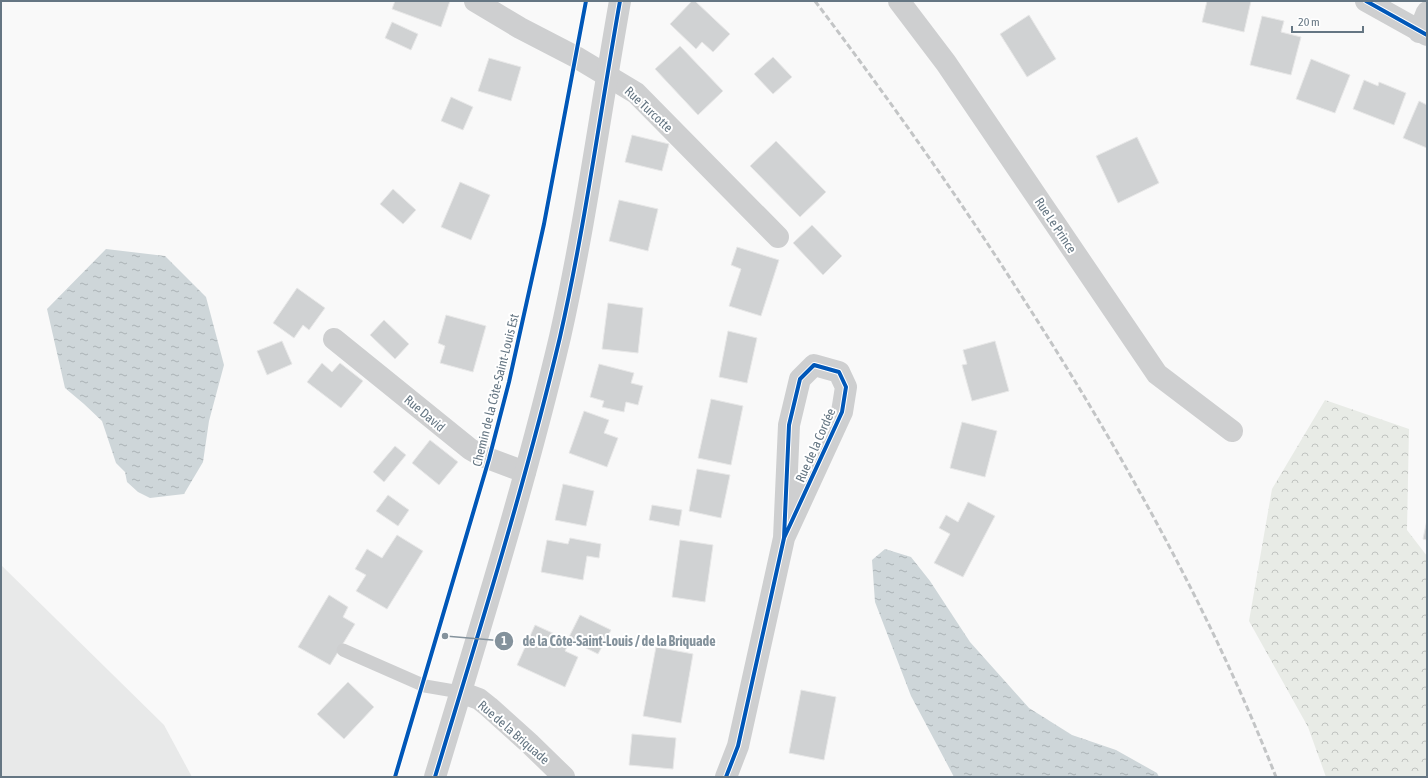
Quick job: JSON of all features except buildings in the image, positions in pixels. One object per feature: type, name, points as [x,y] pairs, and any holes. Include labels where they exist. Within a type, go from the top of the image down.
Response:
[{"type":"street","name":"Rue Turcotte","points":[[475,1],[520,28],[576,56],[636,93],[778,237]]},
{"type":"street","points":[[435,777],[543,406],[578,251],[620,1]]},
{"type":"street","name":"Rue Le Prince","points":[[899,1],[946,63],[1157,374],[1232,431]]},
{"type":"street","points":[[1366,1],[1423,34],[1427,12]]},
{"type":"street","name":"Rue David","points":[[334,338],[470,449],[482,456],[525,472]]},
{"type":"street","name":"Rue de la Cordée","points":[[726,777],[738,746],[784,538],[789,425],[800,379],[814,365],[839,372],[846,387],[842,412],[784,538]]},
{"type":"street","name":"Rue de la Briquade","points":[[460,692],[479,699],[489,707],[564,777]]},
{"type":"lane","points":[[343,650],[425,686],[460,692]]},
{"type":"shaded area","points":[[1,565],[164,725],[192,777],[1,777]]},
{"type":"green space","points":[[1325,400],[1409,429],[1407,530],[1427,556],[1427,777],[1326,777],[1308,727],[1249,621],[1272,489]]},
{"type":"water","points":[[106,249],[165,256],[206,297],[224,365],[209,421],[203,462],[184,494],[150,498],[138,492],[127,482],[125,472],[116,463],[102,421],[65,388],[47,309]]},
{"type":"water","points":[[885,549],[911,557],[930,581],[970,642],[1029,708],[1072,735],[1116,750],[1157,773],[1159,777],[954,777],[911,696],[875,602],[872,560]]},
{"type":"railway","points":[[815,1],[897,112],[976,226],[1097,417],[1163,534],[1193,593],[1223,654],[1276,777]]},
{"type":"cycle path","name":"Chemin de la Côte-Saint-Louis Est","points":[[395,777],[489,459],[509,382],[544,224],[586,1]]},
{"type":"cycle path","points":[[435,777],[517,503],[560,337],[585,211],[620,1]]},
{"type":"cycle path","points":[[1366,1],[1427,35]]},
{"type":"cycle path","points":[[726,777],[738,746],[784,538],[789,425],[800,379],[814,365],[839,372],[846,387],[842,412],[784,538]]},
{"type":"place","name":"de la Côte-Saint-Louis / de la Briquade","points":[[445,636]]}]
